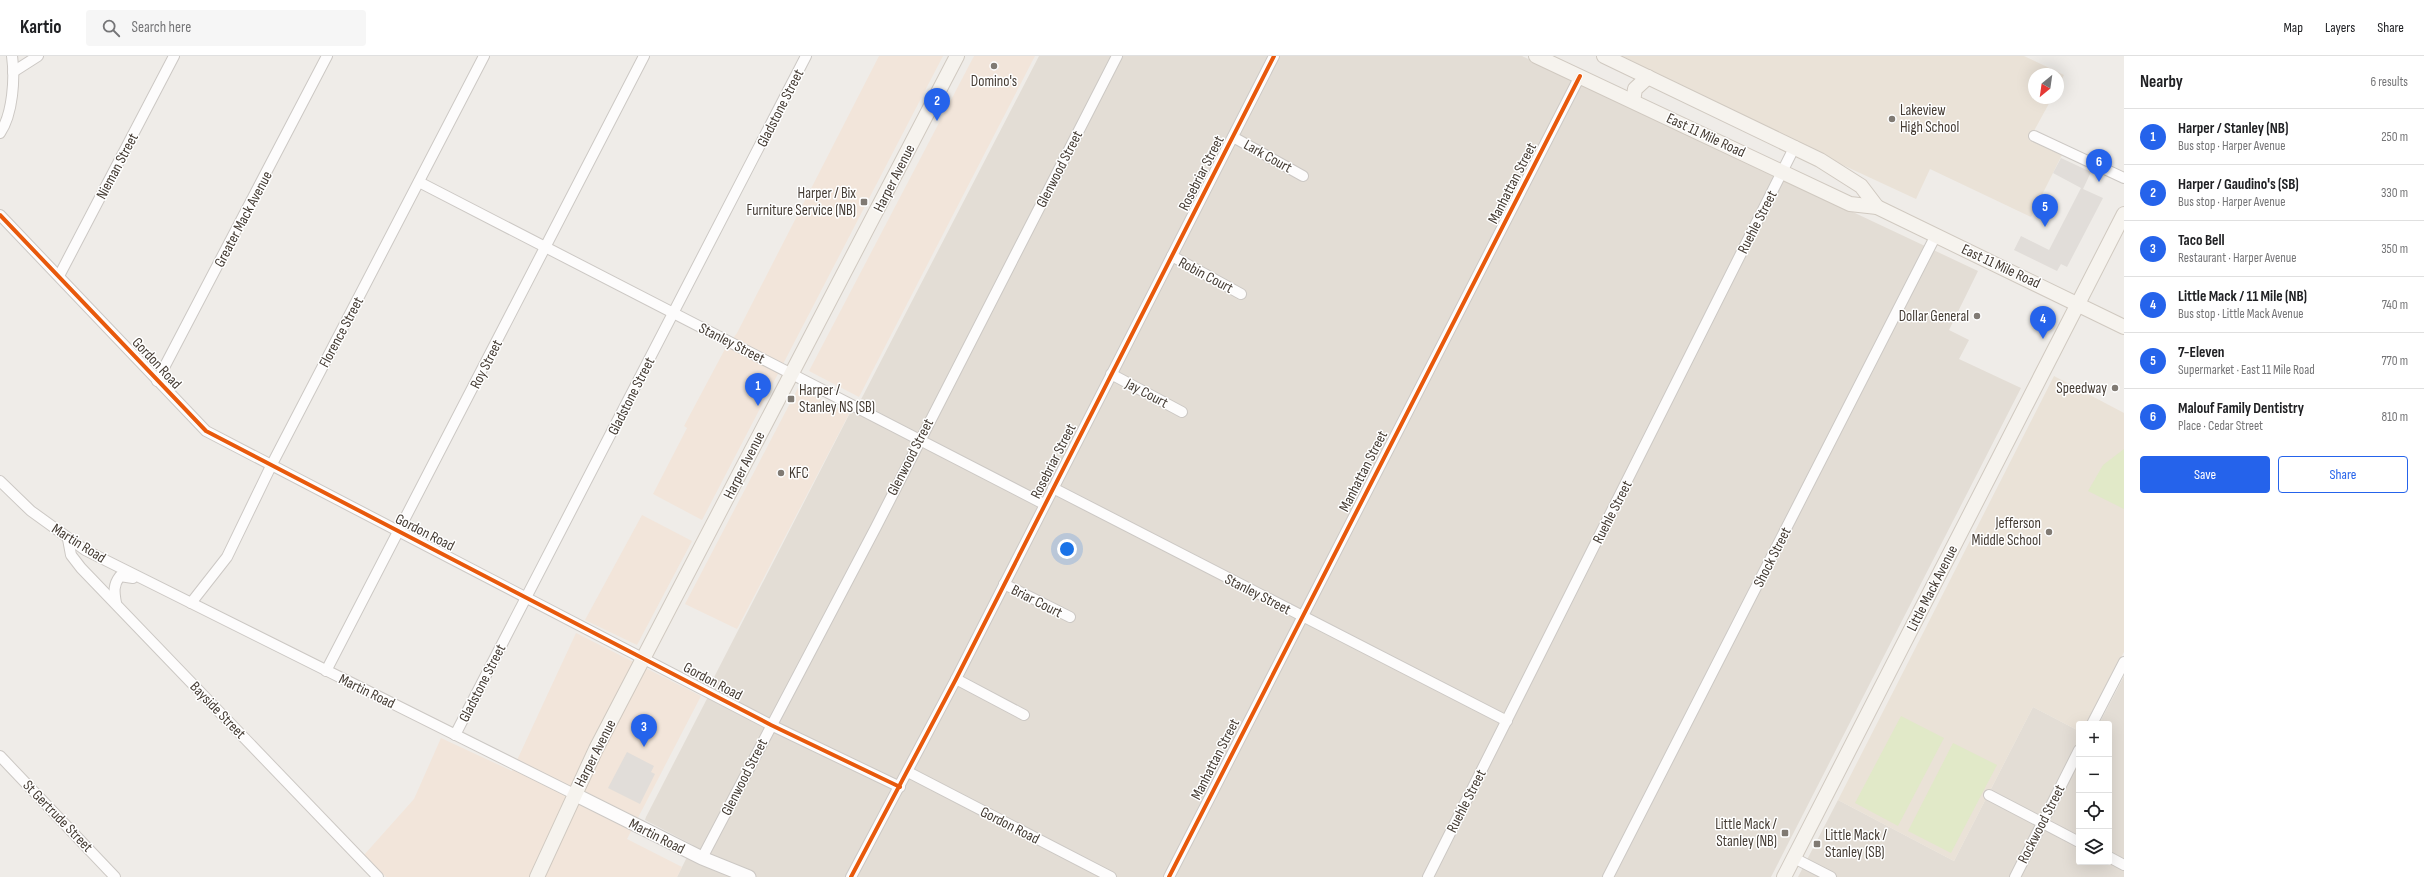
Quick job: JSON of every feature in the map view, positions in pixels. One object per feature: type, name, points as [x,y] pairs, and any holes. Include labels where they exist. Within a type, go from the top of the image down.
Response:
[{"type":"main road","name":"Harper Avenue","points":[[537,877],[574,794],[957,56]]},
{"type":"main road","name":"East 11 Mile Road","points":[[1536,56],[1783,171],[1850,204],[1877,207],[1935,237],[2078,303],[2124,326]]},
{"type":"main road","name":"East 11 Mile Road","points":[[1604,56],[1794,146],[1861,186],[1877,207]]},
{"type":"main road","points":[[1633,101],[1635,89],[1648,77]]},
{"type":"main road","name":"Little Mack Avenue","points":[[1784,877],[2124,214]]},
{"type":"street","points":[[0,133],[9,106],[13,72],[12,56]]},
{"type":"street","points":[[13,72],[38,56]]},
{"type":"street","name":"Nieman Street","points":[[59,276],[174,56]]},
{"type":"street","name":"Greater Mack Avenue","points":[[157,381],[327,56]]},
{"type":"street","name":"Florence Street","points":[[191,603],[227,557],[271,466],[484,56]]},
{"type":"street","name":"Roy Street","points":[[326,671],[644,56]]},
{"type":"street","name":"Gladstone Street","points":[[455,735],[806,56]]},
{"type":"street","name":"Glenwood Street","points":[[702,858],[876,527],[919,440],[1117,56]]},
{"type":"street","name":"Rosebriar Street","points":[[851,877],[956,679],[1274,56]]},
{"type":"street","name":"Manhattan Street","points":[[1169,877],[1580,76]]},
{"type":"street","points":[[2034,136],[2124,178]]},
{"type":"street","name":"Lark Court","points":[[1233,137],[1303,176]]},
{"type":"street","name":"Ruehle Street","points":[[1428,877],[1783,171],[1794,146]]},
{"type":"street","name":"Stanley Street","points":[[419,182],[546,246],[1044,504]]},
{"type":"street","name":"Gordon Road","points":[[0,215],[206,431],[398,532],[526,596],[771,725],[900,787]]},
{"type":"street","name":"Shock Street","points":[[1608,877],[1935,237]]},
{"type":"street","name":"Robin Court","points":[[1172,256],[1241,294]]},
{"type":"street","name":"Jay Court","points":[[1111,374],[1182,412]]},
{"type":"street","name":"Martin Road","points":[[1,484],[32,511],[68,539],[91,554],[728,872],[749,877]]},
{"type":"street","name":"Stanley Street","points":[[1053,488],[1507,721]]},
{"type":"street","name":"Bayside Street","points":[[68,539],[71,555],[378,877]]},
{"type":"street","points":[[116,603],[114,587],[120,576],[151,583]]},
{"type":"street","name":"Briar Court","points":[[1004,584],[1070,618]]},
{"type":"street","points":[[2094,721],[2124,662]]},
{"type":"street","points":[[956,679],[1024,715]]},
{"type":"street","name":"St Gertrude Street","points":[[0,756],[115,877]]},
{"type":"street","name":"Rockwood Street","points":[[2015,877],[2076,756]]},
{"type":"street","name":"Gordon Road","points":[[908,772],[1111,877]]},
{"type":"street","points":[[1990,795],[2076,840]]},
{"type":"street","points":[[1794,858],[1831,877]]},
{"type":"street","points":[[2112,859],[2124,865]]},
{"type":"shaded area","points":[[879,56],[943,56],[702,520],[653,494],[687,428],[684,426],[725,349],[737,333]]},
{"type":"shaded area","points":[[974,56],[1035,56],[859,397],[809,371]]},
{"type":"shaded area","points":[[1039,56],[1522,56],[1978,271],[1949,330],[1969,340],[1959,359],[2021,388],[1771,877],[677,877],[693,845],[645,820],[646,817],[712,689],[709,687],[851,411],[854,413]]},
{"type":"shaded area","name":"Lakeview High School","points":[[1608,56],[2024,56],[2049,68],[2028,68],[2028,104],[2049,104],[2029,140],[2062,155],[2031,217],[1930,169],[1916,199]]},
{"type":"shaded area","points":[[2061,158],[2091,172],[2083,189],[2103,198],[2067,267],[2061,264],[2057,271],[2014,250],[2021,236],[2049,250],[2081,188],[2053,173]]},
{"type":"shaded area","name":"Jefferson Middle School","points":[[2054,376],[2124,413],[2124,652],[2089,721],[2076,721],[2076,729],[2033,707],[1954,861],[1838,800]]},
{"type":"shaded area","points":[[798,388],[849,414],[737,629],[685,604]]},
{"type":"shaded area","points":[[642,515],[692,541],[637,645],[585,620]]},
{"type":"shaded area","points":[[576,633],[701,696],[627,839],[682,867],[677,877],[386,877],[364,855],[414,799],[441,738],[512,771]]},
{"type":"shaded area","points":[[2124,676],[2124,877],[1798,877],[1838,800],[1954,861],[2033,707],[2076,729],[2076,865],[2112,865],[2112,721],[2101,721]]},
{"type":"shaded area","points":[[627,752],[654,766],[651,772],[655,774],[640,804],[608,788]]},
{"type":"green space","points":[[2124,449],[2124,509],[2088,491],[2103,465]]},
{"type":"green space","points":[[1901,716],[1944,738],[1898,826],[1855,803]]},
{"type":"green space","points":[[1953,743],[1997,765],[1951,853],[1908,831]]},
{"type":"cycle path","points":[[851,877],[956,679],[1274,56]]},
{"type":"cycle path","points":[[1169,877],[1580,76]]},
{"type":"cycle path","points":[[0,215],[206,431],[771,725],[900,787]]},
{"type":"place","name":"Domino's","points":[[994,66]]},
{"type":"place","name":"Lakeview High School","points":[[1892,119]]},
{"type":"place","name":"Harper / Gaudino's (SB)","points":[[937,121]]},
{"type":"place","name":"Malouf Family Dentistry","points":[[2099,182]]},
{"type":"place","name":"Harper / Bix Furniture Service (NB)","points":[[864,202]]},
{"type":"place","name":"7-Eleven","points":[[2045,227]]},
{"type":"place","name":"Dollar General","points":[[1977,316]]},
{"type":"place","name":"Little Mack / 11 Mile (NB)","points":[[2043,339]]},
{"type":"place","name":"Speedway","points":[[2115,388]]},
{"type":"place","name":"Harper / Stanley NS (SB)","points":[[791,399]]},
{"type":"place","name":"Harper / Stanley (NB)","points":[[758,406]]},
{"type":"place","name":"KFC","points":[[781,473]]},
{"type":"place","name":"Jefferson Middle School","points":[[2049,532]]},
{"type":"place","name":"Taco Bell","points":[[644,747]]},
{"type":"place","name":"Little Mack / Stanley (NB)","points":[[1785,833]]},
{"type":"place","name":"Little Mack / Stanley (SB)","points":[[1817,844]]}]
